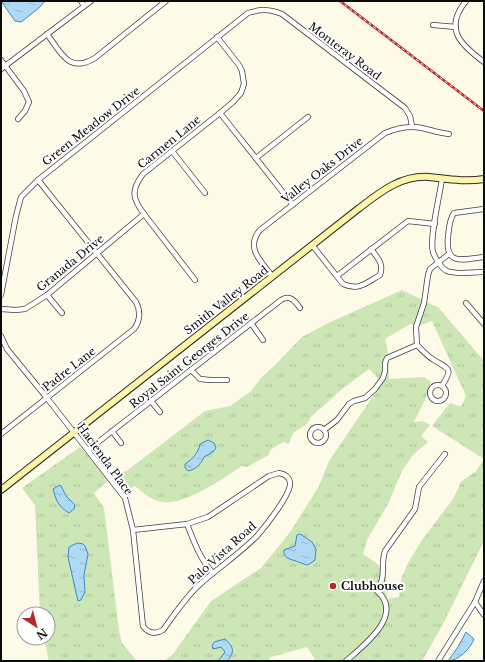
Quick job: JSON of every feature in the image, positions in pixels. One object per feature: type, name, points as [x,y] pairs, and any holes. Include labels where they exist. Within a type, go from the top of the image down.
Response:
[{"type":"main road","name":"Smith Valley Road","points":[[1,490],[272,276],[389,187],[402,181],[417,178],[462,181],[484,179]]},
{"type":"street","points":[[81,1],[84,6]]},
{"type":"street","points":[[3,67],[90,1]]},
{"type":"street","points":[[47,34],[69,62],[77,64],[89,62],[166,1]]},
{"type":"street","points":[[466,1],[459,12],[456,27],[458,37],[465,48],[484,62]]},
{"type":"street","name":"Monteray Road","points":[[254,11],[270,10],[282,14],[405,108],[409,112],[412,126]]},
{"type":"street","name":"Green Meadow Drive","points":[[1,295],[21,197],[38,180],[243,16],[254,11]]},
{"type":"street","points":[[433,25],[456,27]]},
{"type":"street","name":"Carmen Lane","points":[[195,280],[136,204],[134,193],[136,184],[142,174],[220,113],[241,93],[244,84],[244,77],[239,65],[217,37]]},
{"type":"street","points":[[1,60],[3,67],[24,91],[29,102],[25,111],[18,119]]},
{"type":"street","points":[[220,113],[293,205]]},
{"type":"street","points":[[256,158],[308,117]]},
{"type":"street","name":"Valley Oaks Drive","points":[[272,276],[254,251],[253,242],[260,230],[380,137],[399,128],[412,126],[439,133],[450,134]]},
{"type":"street","points":[[172,151],[205,193]]},
{"type":"street","points":[[442,179],[432,240],[433,251],[438,262],[446,271],[462,273],[484,272]]},
{"type":"street","points":[[38,180],[96,253]]},
{"type":"street","points":[[484,209],[454,213],[450,222],[447,249],[449,254],[454,258],[461,260],[484,257]]},
{"type":"street","name":"Granada Drive","points":[[1,309],[25,309],[47,295],[144,214]]},
{"type":"street","points":[[337,276],[408,221],[435,224]]},
{"type":"street","points":[[312,245],[343,284],[351,288],[358,288],[380,275],[382,264],[371,249]]},
{"type":"street","name":"Padre Lane","points":[[1,434],[134,329],[138,324],[139,314],[136,302],[96,253]]},
{"type":"street","points":[[442,386],[447,377],[447,368],[445,365],[435,361],[417,345],[416,327],[424,303],[430,269],[449,254]]},
{"type":"street","points":[[47,295],[62,313]]},
{"type":"street","name":"Royal Saint Georges Drive","points":[[88,450],[284,298],[292,298],[300,308]]},
{"type":"street","points":[[466,303],[484,324]]},
{"type":"street","points":[[251,323],[263,340]]},
{"type":"street","name":"Hacienda Place","points":[[1,336],[7,349],[125,498],[133,530],[143,626],[151,633]]},
{"type":"street","points":[[324,430],[337,420],[349,404],[369,395],[375,390],[383,378],[387,358],[417,345]]},
{"type":"street","points":[[191,370],[200,379],[227,380]]},
{"type":"street","points":[[151,401],[160,412]]},
{"type":"street","points":[[112,431],[121,443]]},
{"type":"street","points":[[346,661],[373,638],[382,625],[385,615],[385,604],[382,596],[377,591],[382,583],[383,557],[385,551],[415,509],[419,487],[445,454]]},
{"type":"street","name":"Palo Vista Road","points":[[151,633],[158,633],[163,630],[181,605],[198,586],[258,535],[278,510],[290,489],[290,482],[286,476],[279,473],[269,476],[208,516],[187,524]]},
{"type":"street","points":[[133,530],[187,524],[198,551],[206,566],[213,573]]},
{"type":"street","points":[[438,661],[475,602],[484,582]]},
{"type":"street","points":[[475,602],[484,615]]},
{"type":"green space","points":[[402,290],[439,308],[484,361],[484,459],[484,541],[442,626],[422,661],[316,661],[307,647],[271,657],[268,661],[164,661],[173,654],[211,601],[261,568],[291,531],[319,486],[329,461],[380,386],[377,377],[369,369],[341,390],[311,417],[307,424],[293,433],[289,444],[283,442],[270,450],[269,455],[247,467],[242,466],[213,485],[189,497],[178,501],[158,501],[149,497],[135,486],[124,491],[116,492],[108,481],[94,493],[104,508],[119,631],[122,643],[137,661],[49,661],[46,646],[56,646],[56,606],[40,606],[35,505],[22,488],[80,447],[110,478],[128,470],[205,411],[230,406],[250,392],[262,377],[302,337],[326,324]],"holes":[[[432,321],[466,396],[461,407],[450,403],[432,426],[484,459],[476,471],[461,482],[453,499],[422,540],[408,563],[401,579],[399,597],[387,599],[386,576],[379,565],[363,554],[367,540],[388,504],[402,471],[413,455],[428,442],[421,436],[430,425],[423,421],[414,422],[425,400],[431,382],[424,377],[389,379],[388,353],[385,339],[410,324],[419,326]]]},
{"type":"water","points":[[1,1],[45,1],[39,8],[21,22],[15,21]]},
{"type":"water","points":[[208,440],[214,443],[216,448],[213,452],[204,457],[198,466],[188,471],[185,468],[185,464],[195,456],[200,444]]},
{"type":"water","points":[[60,485],[66,496],[75,505],[74,509],[69,513],[60,506],[54,493],[53,489]]},
{"type":"water","points":[[300,534],[312,542],[316,549],[315,560],[307,565],[287,558],[284,554],[284,550],[295,546],[297,535]]},
{"type":"water","points":[[77,543],[85,546],[88,554],[84,575],[85,592],[81,600],[78,601],[68,557],[69,547]]},
{"type":"water","points":[[466,632],[474,639],[472,643],[467,650],[456,659],[448,661],[458,647]]},
{"type":"water","points":[[225,639],[232,647],[232,652],[227,661],[218,661],[225,652],[221,647],[213,649],[212,646],[214,642]]},
{"type":"railway","points":[[340,1],[484,111]]},
{"type":"place","name":"Clubhouse","points":[[333,586]]}]
